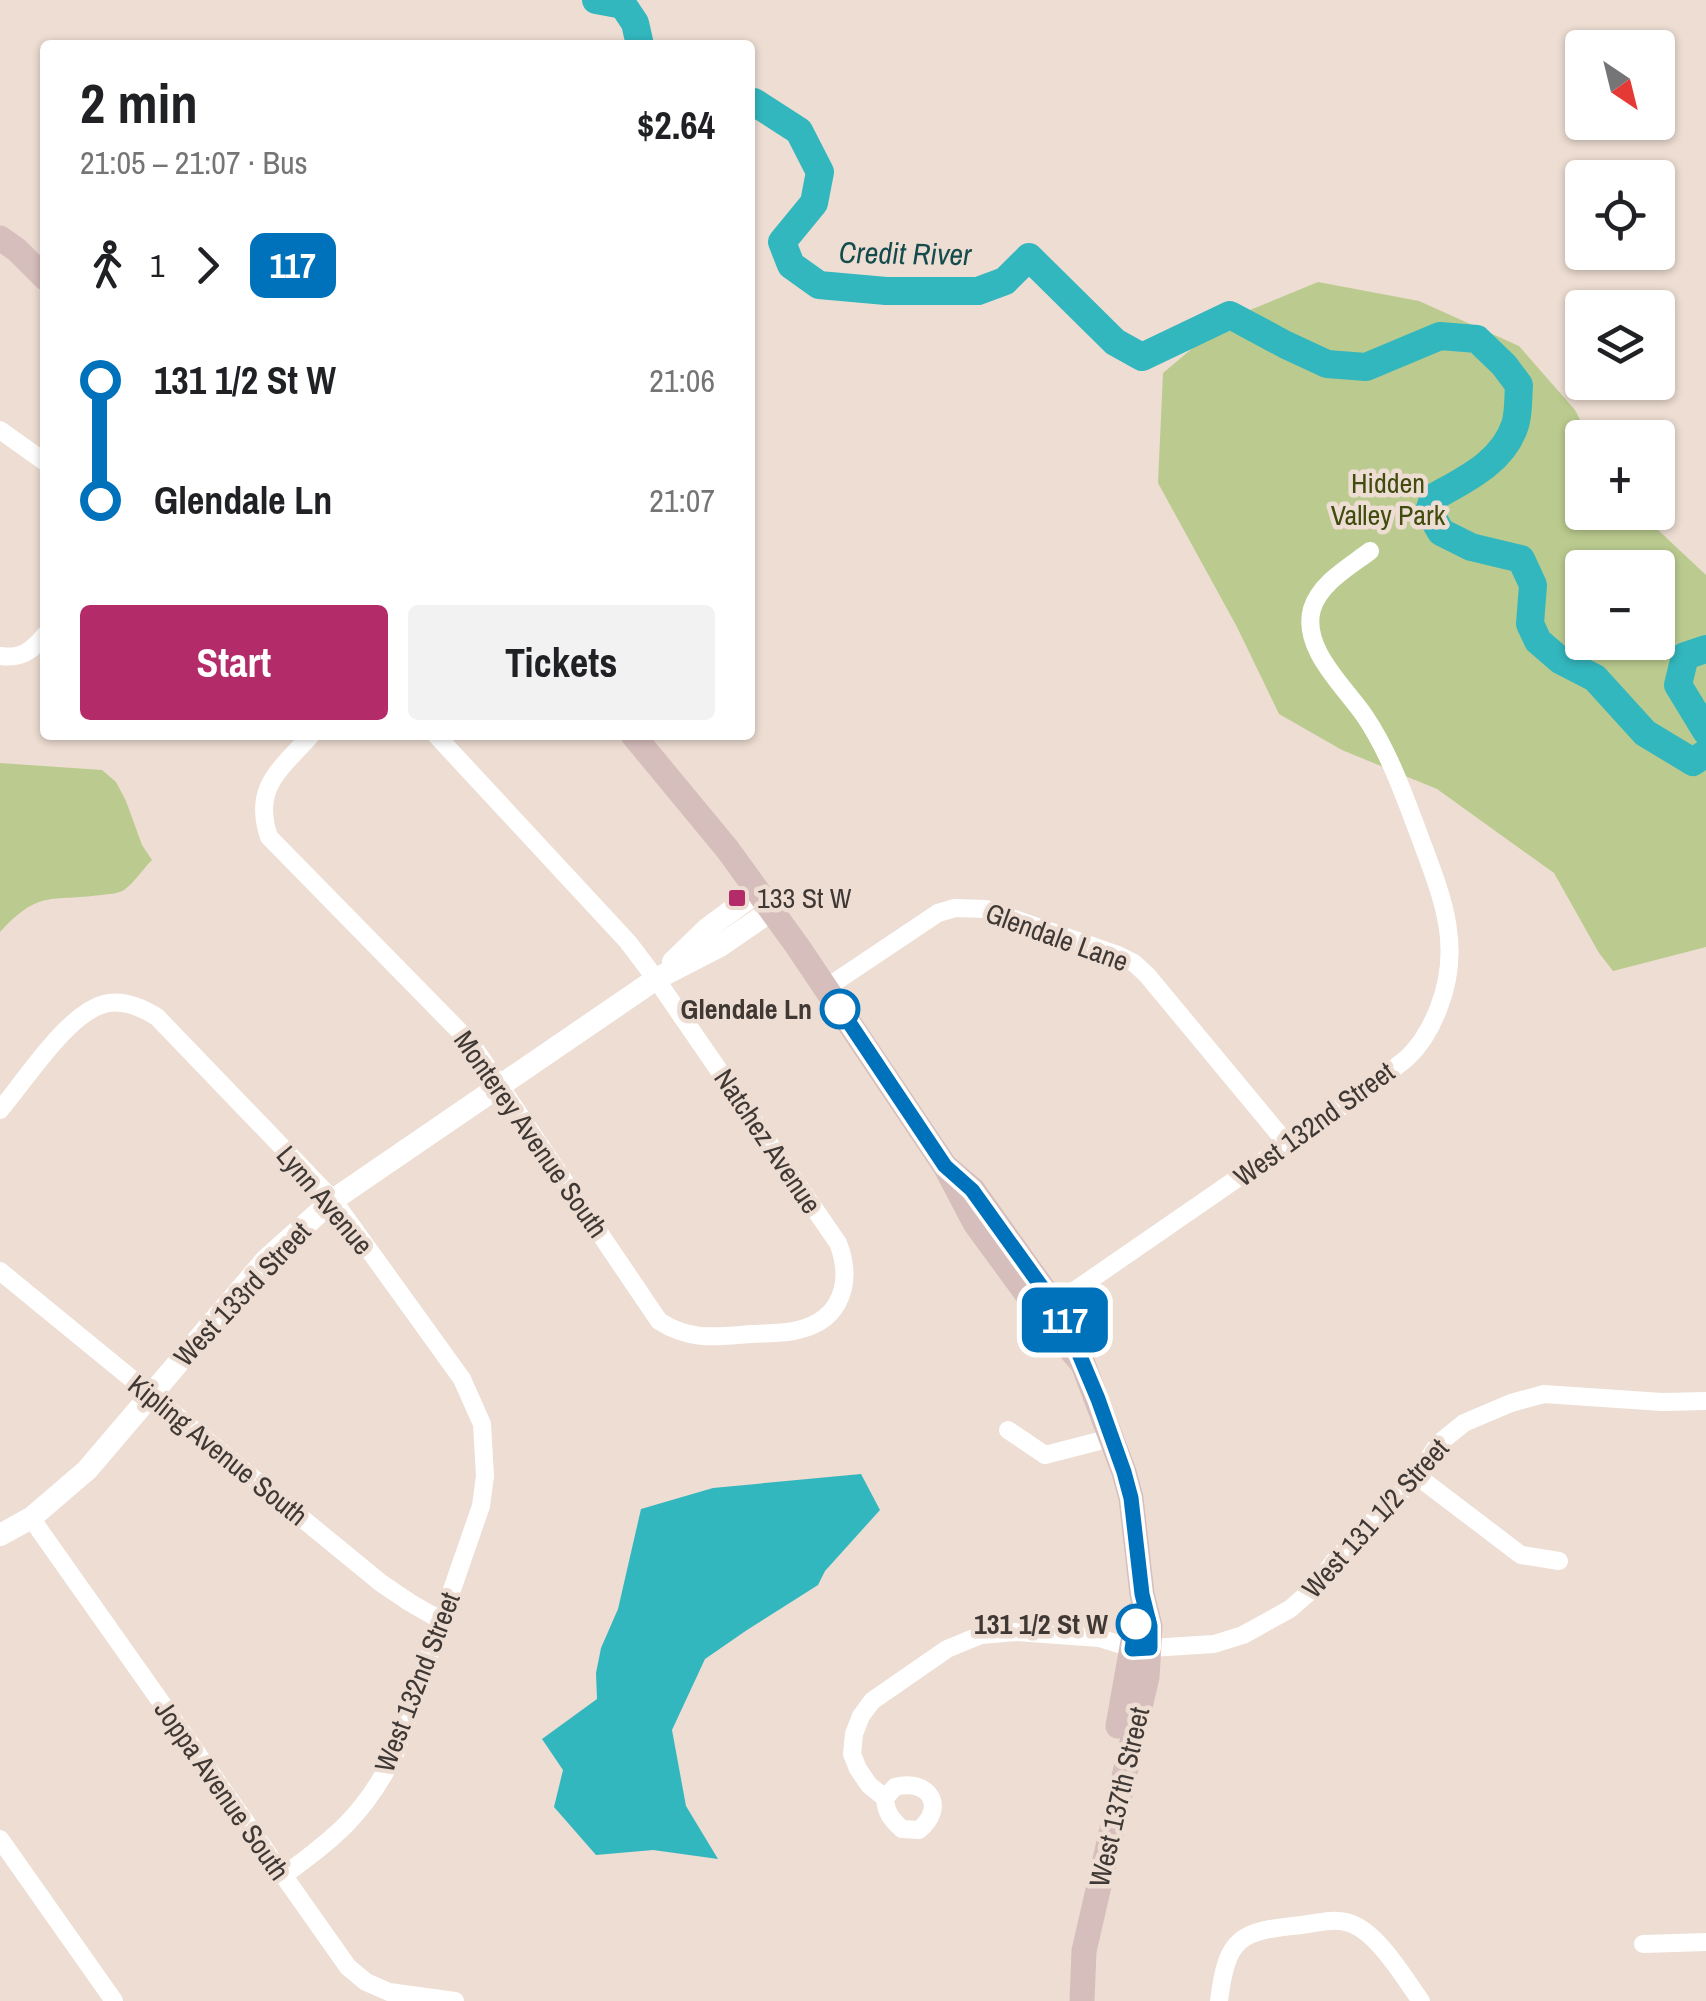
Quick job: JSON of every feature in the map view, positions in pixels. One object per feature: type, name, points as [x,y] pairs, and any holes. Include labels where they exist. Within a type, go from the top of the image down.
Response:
[{"type":"main road","points":[[0,238],[18,250],[40,274]]},
{"type":"main road","points":[[0,255],[40,277]]},
{"type":"main road","name":"West 137th Street","points":[[637,740],[692,805],[826,988],[945,1166],[974,1223],[1048,1309],[1083,1364],[1124,1472],[1131,1498],[1142,1594],[1141,1649],[1147,1677],[1084,1952],[1082,2001]]},
{"type":"main road","name":"West 137th Street","points":[[1066,2001],[1074,1913],[1141,1649]]},
{"type":"street","points":[[0,430],[40,458]]},
{"type":"street","name":"West 132nd Street","points":[[1048,1309],[1377,1082],[1408,1056],[1433,1023],[1448,985],[1450,965],[1442,898],[1402,789],[1375,733],[1316,647],[1310,628],[1312,609],[1322,589],[1370,550]]},
{"type":"street","points":[[8,657],[29,652],[40,640]]},
{"type":"street","name":"Natchez Avenue","points":[[441,740],[610,921],[656,978],[838,1243],[846,1273],[838,1303],[827,1316],[796,1331],[748,1334]]},
{"type":"street","name":"Monterey Avenue South","points":[[306,741],[271,780],[264,798],[262,817],[269,837],[471,1043],[660,1320],[689,1336],[748,1334]]},
{"type":"street","name":"West 133rd Street","points":[[0,1535],[30,1518],[87,1470],[266,1260],[333,1200],[656,978],[708,928],[765,901]]},
{"type":"street","name":"Glendale Lane","points":[[826,988],[938,912],[971,907],[1002,914],[1134,963],[1288,1145]]},
{"type":"street","name":"Lynn Avenue","points":[[0,1110],[72,1024],[91,1010],[108,1003],[126,1003],[156,1017],[333,1200],[462,1379],[482,1424],[485,1450]]},
{"type":"street","name":"Kipling Avenue South","points":[[0,1270],[381,1583],[442,1621]]},
{"type":"street","name":"West 131 1/2 Street","points":[[885,1798],[868,1785],[852,1754],[860,1716],[872,1701],[947,1649],[981,1635],[1015,1632],[1099,1638],[1141,1649],[1214,1644],[1243,1634],[1290,1609],[1314,1588],[1346,1548],[1417,1476],[1438,1444],[1464,1422],[1511,1402],[1544,1394],[1706,1401]]},
{"type":"street","points":[[1008,1430],[1045,1456],[1111,1438]]},
{"type":"street","name":"West 132nd Street","points":[[283,1876],[346,1827],[382,1780],[395,1754],[481,1506],[485,1450]]},
{"type":"street","points":[[1417,1476],[1521,1555],[1559,1561]]},
{"type":"street","name":"Joppa Avenue South","points":[[30,1518],[348,1967],[366,1982],[389,1992],[455,2001]]},
{"type":"street","points":[[0,1839],[106,1998]]},
{"type":"street","points":[[1219,2001],[1223,1968],[1231,1950],[1247,1935],[1264,1929],[1332,1922],[1350,1923],[1382,1945],[1421,2001]]},
{"type":"street","points":[[1643,1944],[1706,1942]]},
{"type":"green space","name":"Hidden Valley Park","points":[[1318,282],[1419,301],[1519,346],[1580,420],[1565,420],[1565,530],[1658,530],[1706,575],[1706,947],[1613,971],[1554,873],[1437,789],[1342,750],[1279,714],[1237,627],[1158,483],[1163,373],[1226,320]]},
{"type":"green space","points":[[0,763],[102,770],[116,782],[152,860],[122,891],[36,903],[0,932]]},
{"type":"water","points":[[861,1474],[880,1510],[825,1571],[818,1585],[705,1659],[672,1730],[686,1806],[718,1859],[653,1850],[596,1855],[554,1807],[563,1770],[542,1739],[597,1699],[596,1673],[601,1648],[618,1609],[641,1509],[713,1488]]},
{"type":"waterway","name":"Credit River","points":[[596,0],[623,5],[635,23],[639,40]]},
{"type":"waterway","name":"Credit River","points":[[755,103],[799,131],[820,172],[814,203],[782,242],[791,265],[819,285],[886,291],[978,291],[1005,281],[1029,257],[1115,342],[1142,357],[1230,315],[1327,364],[1366,367],[1440,336],[1477,339],[1519,385],[1515,425],[1493,459],[1434,497],[1429,511],[1441,532],[1471,547],[1521,559],[1533,585],[1530,624],[1538,641],[1560,660],[1595,678],[1645,733],[1693,762],[1706,753]]},
{"type":"waterway","name":"Credit River","points":[[1706,649],[1685,656],[1678,685],[1706,731]]},
{"type":"bus line","name":"117","points":[[840,1009],[945,1166],[972,1190],[1064,1318],[1098,1399],[1131,1498],[1150,1648],[1132,1649],[1136,1624]]},
{"type":"place","name":"133 St W","points":[[737,898]]},
{"type":"place","name":"Glendale Ln","points":[[840,1009]]},
{"type":"place","name":"131 1/2 St W","points":[[1136,1624]]}]
